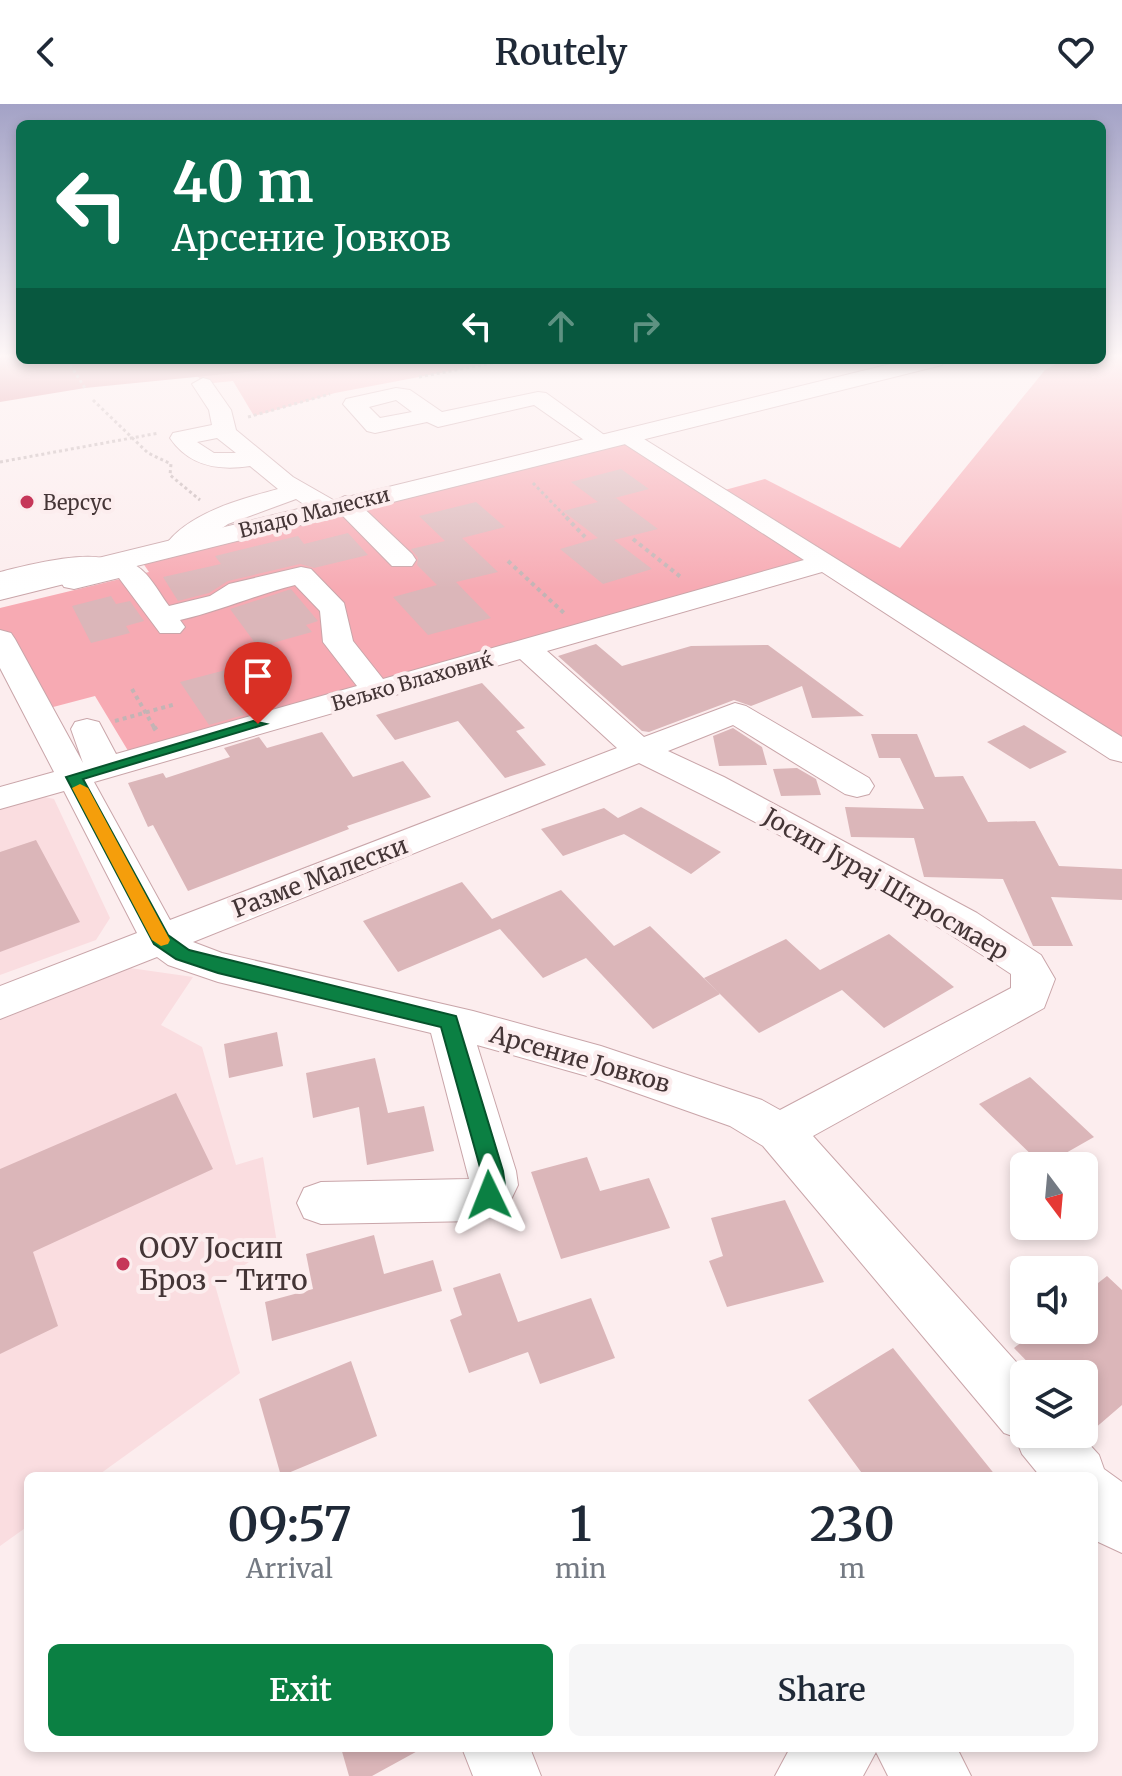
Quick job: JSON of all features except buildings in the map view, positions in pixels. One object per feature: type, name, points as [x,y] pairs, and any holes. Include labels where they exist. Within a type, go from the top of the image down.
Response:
[{"type":"main road","name":"Владо Малески","points":[[0,591],[639,433]]},
{"type":"street","points":[[198,433],[181,438],[197,454],[213,461],[255,458]]},
{"type":"street","points":[[229,433],[255,458],[299,491],[337,506],[402,560]]},
{"type":"street","points":[[604,433],[823,563],[1122,752]]},
{"type":"street","points":[[177,547],[195,531],[224,515],[299,491]]},
{"type":"street","name":"Вељко Влаховиќ","points":[[0,798],[823,563]]},
{"type":"street","points":[[0,580],[46,569],[102,565]]},
{"type":"street","points":[[41,581],[45,589],[126,568],[175,620],[220,602],[239,590],[301,575],[334,609],[338,642],[377,691]]},
{"type":"street","points":[[0,639],[89,772],[161,940]]},
{"type":"street","name":"Јосип Јурај Штросмаер","points":[[526,648],[640,751],[712,785],[963,923],[1027,965],[1034,979],[1029,997],[779,1132]]},
{"type":"street","name":"Разме Малески","points":[[0,1003],[735,713],[857,786]]},
{"type":"street","points":[[87,729],[89,772]]},
{"type":"street","name":"Арсение Јовков","points":[[161,940],[182,955],[218,967],[449,1022],[707,1097],[746,1113],[779,1132],[822,1178],[1010,1397]]},
{"type":"street","points":[[321,1203],[476,1200],[489,1195],[494,1185],[492,1171],[449,1022]]},
{"type":"street","points":[[1054,1448],[1075,1472]]},
{"type":"street","points":[[498,1752],[507,1776]]},
{"type":"street","points":[[809,1776],[839,1752]]},
{"type":"street","points":[[912,1752],[937,1776]]},
{"type":"path","points":[[128,433],[148,453],[171,464],[170,475],[206,506],[224,515]]},
{"type":"path","points":[[0,462],[170,433]]},
{"type":"path","points":[[513,463],[585,537]]},
{"type":"path","points":[[633,539],[704,596]]},
{"type":"path","points":[[508,561],[583,631]]},
{"type":"path","points":[[132,689],[169,749]]},
{"type":"path","points":[[87,729],[176,704]]},
{"type":"shaded area","points":[[994,433],[1122,433],[1122,752],[823,563],[133,759],[95,696],[38,711],[0,639],[0,608],[149,572],[138,556],[628,436],[714,493],[765,479],[900,548]]},
{"type":"shaded area","points":[[32,794],[54,799],[110,918],[96,940],[0,975],[0,804]]},
{"type":"shaded area","name":"ООУ Јосип Броз - Тито","points":[[130,968],[193,977],[161,1025],[202,1047],[236,1165],[263,1157],[277,1243],[215,1285],[240,1373],[103,1472],[24,1472],[24,1529],[0,1546],[0,1020]]},
{"type":"slow traffic","points":[[80,788],[161,940]]},
{"type":"place","name":"Версус","points":[[27,502]]},
{"type":"place","name":"ООУ Јосип Броз - Тито","points":[[123,1264]]},
{"type":"route","points":[[258,724],[74,777],[161,940],[182,955],[218,967],[449,1022],[492,1171],[494,1185],[489,1195]]}]
